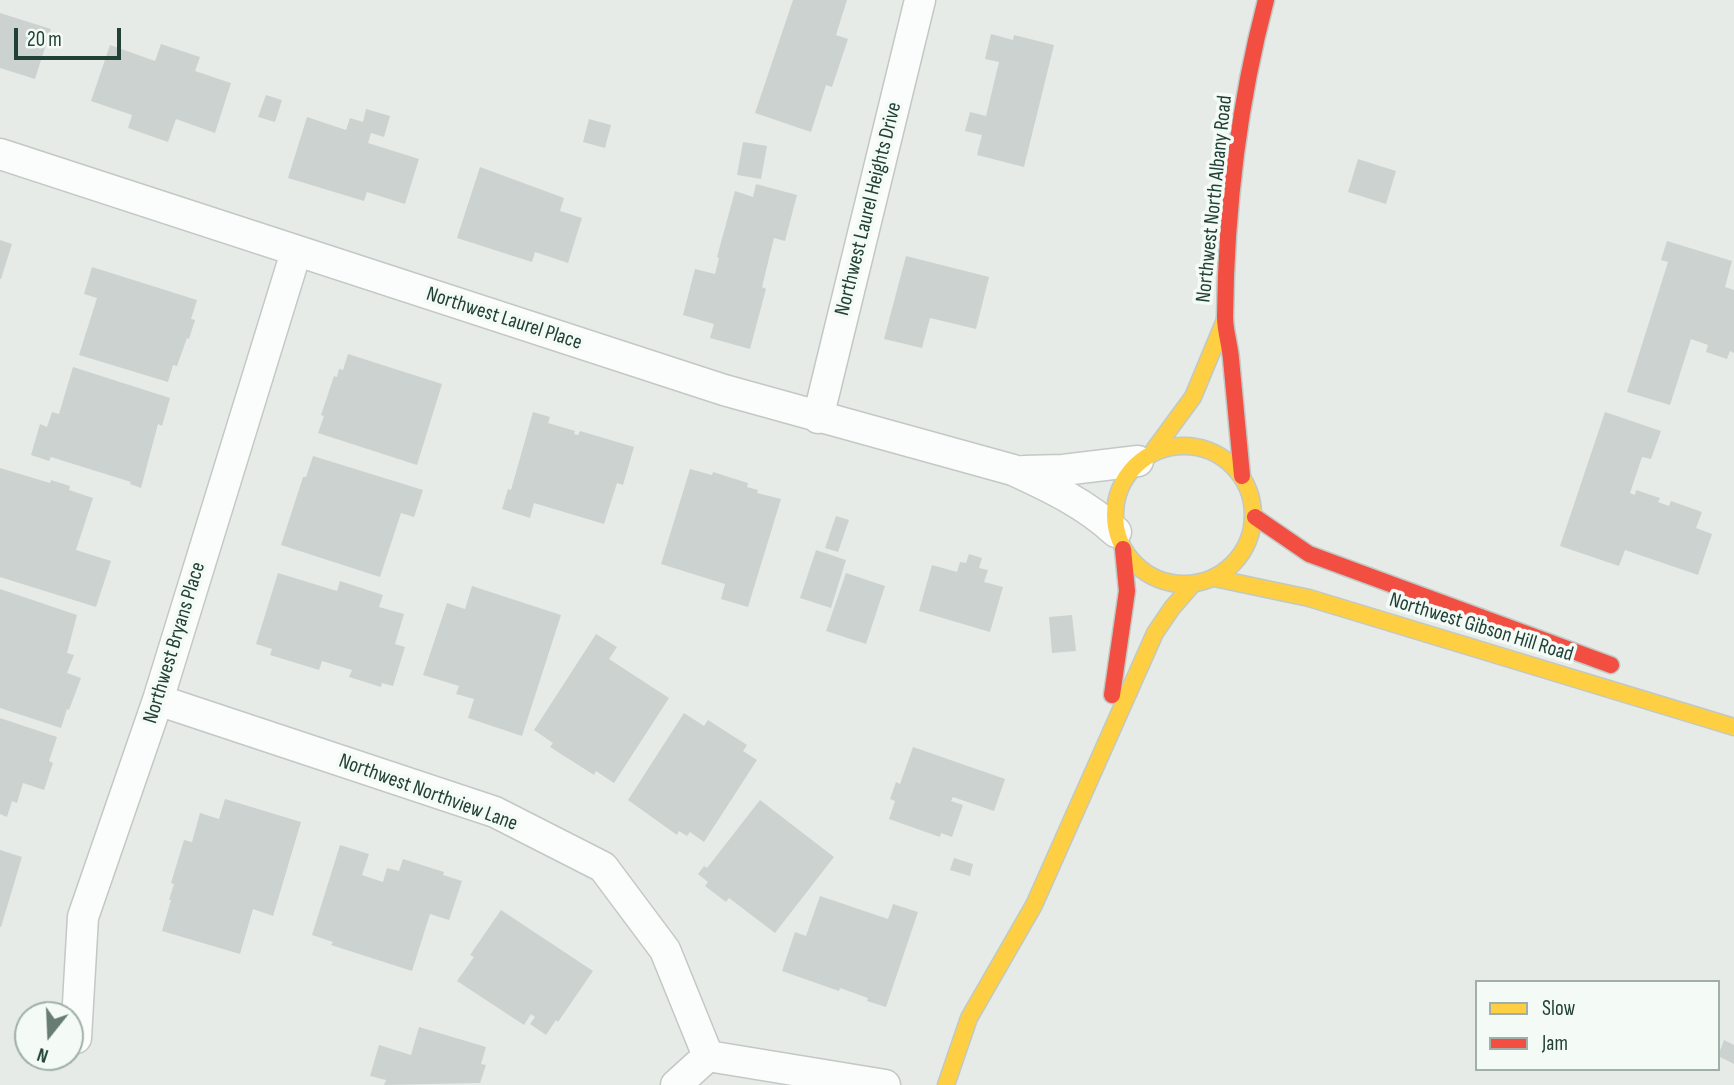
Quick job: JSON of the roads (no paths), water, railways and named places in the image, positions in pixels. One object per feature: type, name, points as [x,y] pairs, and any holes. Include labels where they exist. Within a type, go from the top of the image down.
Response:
[{"type":"main road","name":"Northwest North Albany Road","points":[[1241,476],[1231,356],[1225,320],[1238,139],[1254,45],[1266,0]]},
{"type":"main road","name":"Northwest North Albany Road","points":[[1146,455],[1193,397],[1225,320]]},
{"type":"main road","points":[[1105,742],[1127,591],[1114,512],[1117,493],[1125,477],[1146,455],[1170,445],[1193,446],[1217,452],[1241,476],[1251,494],[1255,517],[1247,542],[1235,562],[1214,578],[1192,585],[1167,582],[1134,564],[1119,541]]},
{"type":"main road","name":"Northwest Gibson Hill Road","points":[[1255,517],[1308,554],[1469,611],[1620,669]]},
{"type":"main road","name":"Northwest Gibson Hill Road","points":[[1214,578],[1309,598],[1734,727]]},
{"type":"main road","points":[[946,1085],[969,1018],[1034,905],[1155,633],[1192,585]]},
{"type":"main road","points":[[1709,703],[1734,712]]},
{"type":"street","name":"Northwest Laurel Heights Drive","points":[[818,418],[920,0]]},
{"type":"street","name":"Northwest Laurel Place","points":[[0,154],[296,252],[818,418],[1013,470],[1046,485],[1098,515],[1119,541]]},
{"type":"street","name":"Northwest Bryans Place","points":[[78,1001],[83,917],[158,700],[296,252]]},
{"type":"street","name":"Northwest Laurel Place","points":[[1013,470],[1063,470],[1146,455]]},
{"type":"street","name":"Northwest Northview Lane","points":[[158,700],[495,813],[603,867],[665,950],[708,1056]]},
{"type":"street","points":[[676,1085],[708,1056],[881,1084]]}]
